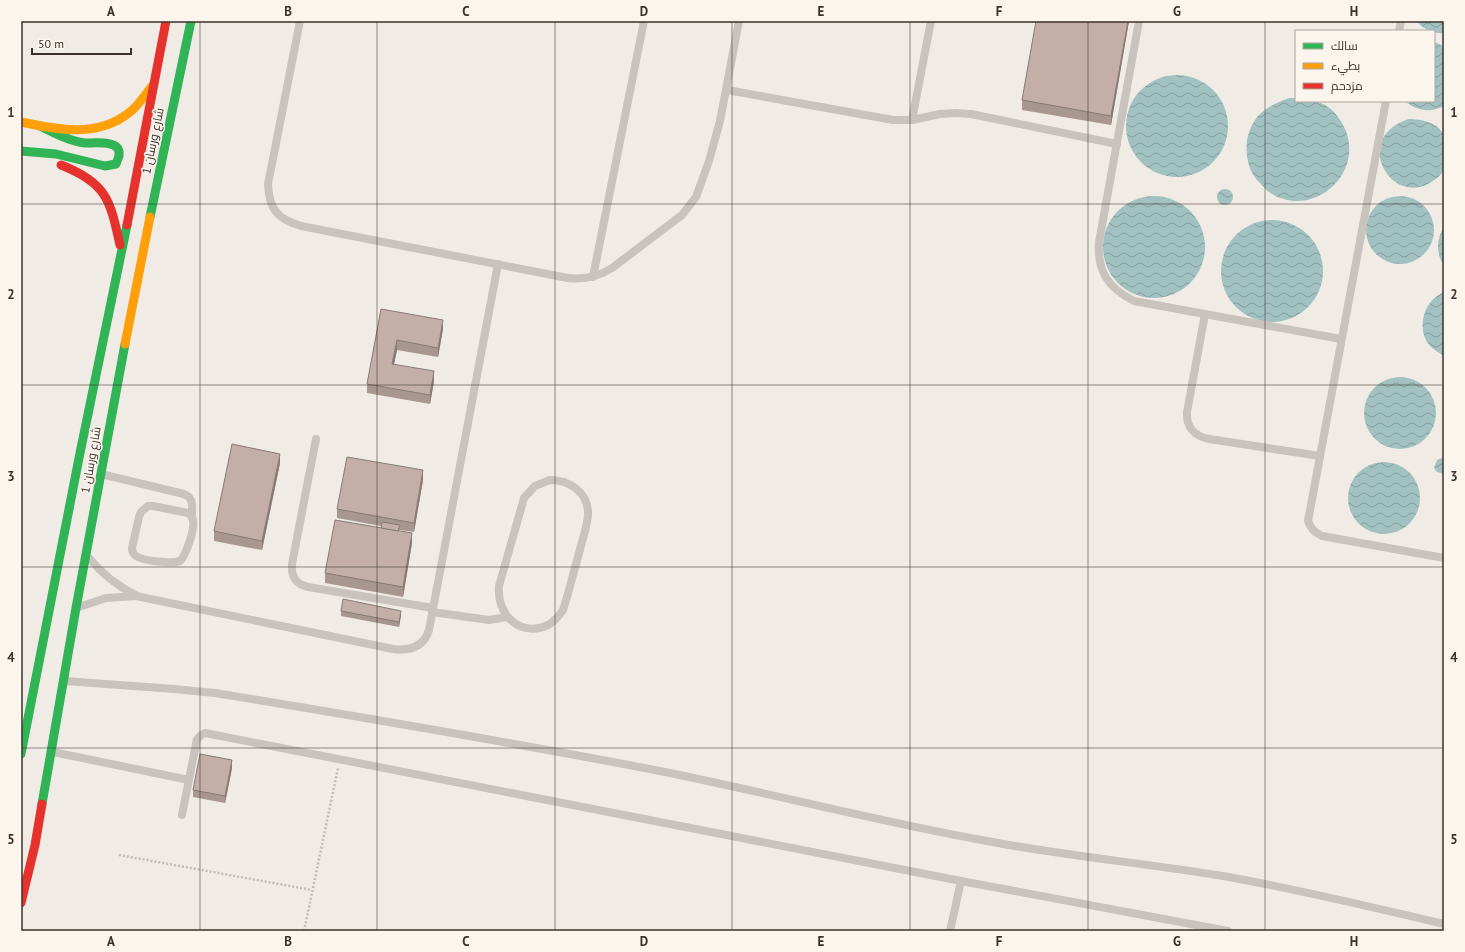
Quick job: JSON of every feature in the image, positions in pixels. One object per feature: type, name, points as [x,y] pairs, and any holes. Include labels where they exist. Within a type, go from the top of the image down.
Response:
[{"type":"street","name":"شارع ورسان 1","points":[[21,754],[80,453],[122,254],[166,21]]},
{"type":"street","name":"شارع ورسان 1","points":[[21,903],[36,845],[76,608],[136,282],[191,21]]},
{"type":"street","points":[[21,122],[57,130],[74,131],[108,125],[129,113],[154,83]]},
{"type":"street","points":[[21,151],[56,154],[105,166],[116,164],[119,160],[119,149],[116,145],[110,143],[71,140],[40,126]]},
{"type":"street","points":[[21,155],[72,168],[92,180],[106,196],[110,204],[122,254]]},
{"type":"lane","points":[[300,21],[268,184],[269,199],[276,212],[287,222],[301,226],[568,278],[580,279],[593,277],[612,268],[673,223],[689,207],[700,186],[709,161],[726,90],[739,21]]},
{"type":"lane","points":[[593,277],[644,21]]},
{"type":"lane","points":[[912,120],[931,21]]},
{"type":"lane","points":[[1139,21],[1099,242],[1098,254],[1100,266],[1106,278],[1113,288],[1123,296],[1134,301],[1341,339]]},
{"type":"lane","points":[[726,90],[893,120],[912,120],[940,114],[971,114],[1117,144]]},
{"type":"lane","points":[[1386,102],[1308,521],[1310,528],[1322,536],[1444,558]]},
{"type":"lane","points":[[76,608],[106,598],[136,596],[402,650],[412,648],[420,644],[426,638],[432,610],[498,264]]},
{"type":"lane","points":[[1205,314],[1187,412],[1188,425],[1196,435],[1209,439],[1320,456]]},
{"type":"lane","points":[[316,439],[292,564],[294,580],[300,585],[308,588],[488,620],[507,617],[516,624],[526,627],[537,628],[548,625],[557,618],[563,610],[588,515],[587,506],[584,499],[574,486],[566,482],[550,480],[535,486],[524,498],[499,586],[499,602],[507,617]]},
{"type":"lane","points":[[101,474],[184,494],[189,496],[192,501],[193,529],[185,553],[180,561],[171,563],[140,559],[133,552],[132,548],[139,517],[144,508],[153,506],[188,513],[192,516]]},
{"type":"lane","points":[[86,555],[94,565],[114,583],[136,596]]},
{"type":"lane","points":[[64,681],[174,688],[215,693],[485,738],[658,771],[917,828],[1056,853],[1140,863],[1216,875],[1306,892],[1444,924]]},
{"type":"lane","points":[[182,815],[197,739],[200,735],[205,733],[960,881],[1228,931]]},
{"type":"lane","points":[[52,752],[189,780]]},
{"type":"lane","points":[[950,931],[960,881]]},
{"type":"path","points":[[304,931],[340,760]]},
{"type":"path","points":[[119,855],[312,890]]},
{"type":"water","points":[[1416,21],[1444,21],[1444,33],[1436,33],[1435,30],[1429,30]]},
{"type":"water","points":[[1435,42],[1444,46],[1444,106],[1434,110],[1424,110],[1406,102],[1435,102]]},
{"type":"water","points":[[1177,75],[1187,76],[1206,83],[1220,97],[1227,116],[1227,136],[1220,155],[1206,169],[1187,176],[1177,177],[1167,176],[1148,169],[1134,155],[1127,136],[1126,126],[1127,116],[1134,97],[1148,83],[1167,76]]},
{"type":"water","points":[[1289,98],[1295,98],[1295,102],[1318,102],[1327,106],[1340,120],[1348,138],[1349,155],[1344,172],[1334,185],[1320,195],[1304,200],[1287,200],[1269,192],[1264,188],[1254,176],[1250,168],[1246,149],[1250,130],[1254,121],[1260,114],[1277,103]]},
{"type":"water","points":[[1409,119],[1425,121],[1435,125],[1442,132],[1445,145],[1444,169],[1441,174],[1428,184],[1414,188],[1401,185],[1390,177],[1382,166],[1380,153],[1382,140],[1392,128]]},
{"type":"water","points":[[1225,189],[1231,191],[1233,197],[1231,203],[1225,205],[1219,203],[1217,197],[1219,191]]},
{"type":"water","points":[[1154,196],[1164,197],[1183,204],[1197,218],[1204,237],[1204,257],[1197,276],[1183,290],[1164,297],[1154,298],[1144,297],[1125,290],[1111,276],[1104,257],[1103,247],[1104,237],[1111,218],[1125,204],[1144,197]]},
{"type":"water","points":[[1393,196],[1407,196],[1419,202],[1428,211],[1434,223],[1432,243],[1424,254],[1413,262],[1407,264],[1393,264],[1387,262],[1376,254],[1368,243],[1366,237],[1366,223],[1368,217],[1376,206],[1387,198]]},
{"type":"water","points":[[1272,220],[1282,221],[1301,228],[1315,242],[1322,261],[1322,281],[1315,300],[1301,314],[1282,321],[1272,322],[1262,321],[1243,314],[1229,300],[1222,281],[1221,271],[1222,261],[1229,242],[1243,228],[1262,221]]},
{"type":"water","points":[[1444,227],[1444,266],[1438,252],[1438,241]]},
{"type":"water","points":[[1444,292],[1444,356],[1427,342],[1424,335],[1423,320],[1432,301]]},
{"type":"water","points":[[1400,377],[1420,383],[1430,393],[1436,413],[1430,433],[1420,443],[1400,449],[1380,443],[1370,433],[1364,413],[1370,393],[1380,383]]},
{"type":"water","points":[[1442,458],[1444,459],[1444,474],[1437,472],[1434,468],[1437,460]]},
{"type":"water","points":[[1384,462],[1404,468],[1414,478],[1420,498],[1414,518],[1404,528],[1384,534],[1364,528],[1354,518],[1348,498],[1354,478],[1364,468]]},
{"type":"building","points":[[1036,21],[1128,21],[1111,116],[1022,100]]},
{"type":"building","points":[[381,309],[443,320],[438,348],[397,340],[392,364],[434,371],[430,395],[367,384]]},
{"type":"building","points":[[232,444],[280,454],[262,541],[214,531]]},
{"type":"building","points":[[347,457],[423,470],[414,523],[337,509]]},
{"type":"building","points":[[335,520],[412,533],[403,587],[325,573]]},
{"type":"building","points":[[382,522],[400,525],[398,531],[381,528]]},
{"type":"building","points":[[343,599],[401,611],[399,622],[341,611]]},
{"type":"building","points":[[200,754],[232,760],[225,796],[193,790]]},
{"type":"traffic: fast","points":[[150,217],[191,21]]},
{"type":"traffic: fast","points":[[21,151],[56,154],[105,166],[116,164],[119,151],[118,148],[112,144],[85,143],[62,136],[40,126]]},
{"type":"traffic: fast","points":[[21,754],[80,453],[127,225]]},
{"type":"traffic: fast","points":[[42,804],[76,608],[125,344]]},
{"type":"traffic: slow","points":[[21,122],[77,130],[105,126],[130,112],[152,86]]},
{"type":"traffic: slow","points":[[125,344],[150,217]]},
{"type":"traffic: jam","points":[[127,225],[166,21]]},
{"type":"traffic: jam","points":[[61,165],[88,179],[97,186],[104,195],[113,216],[120,245]]},
{"type":"traffic: jam","points":[[21,903],[35,845],[42,804]]}]
